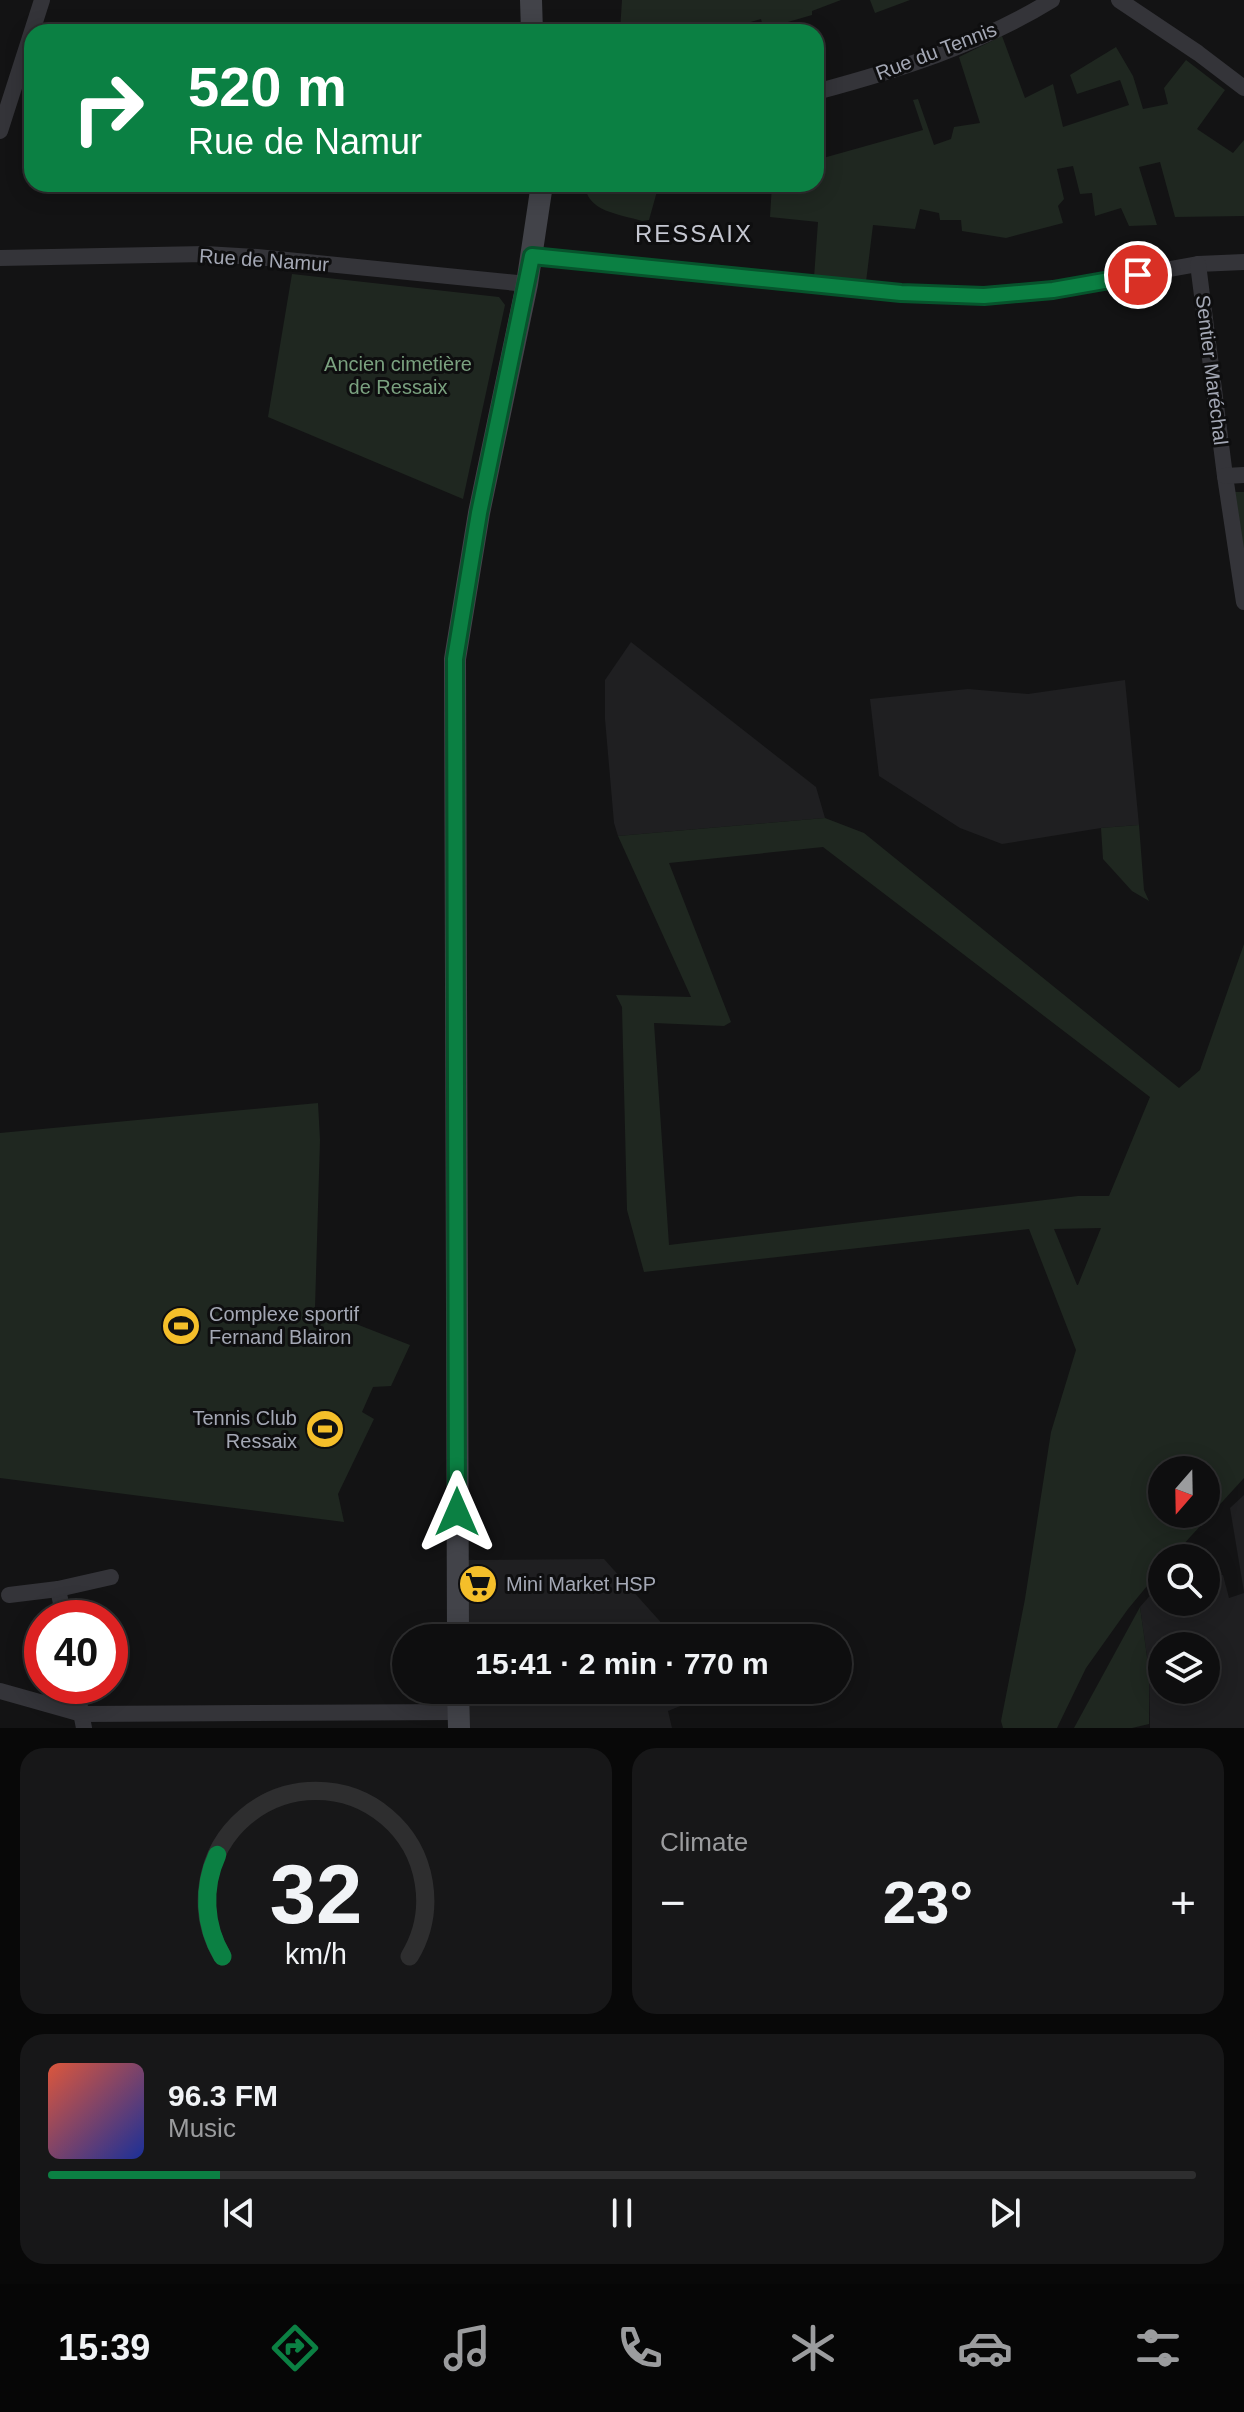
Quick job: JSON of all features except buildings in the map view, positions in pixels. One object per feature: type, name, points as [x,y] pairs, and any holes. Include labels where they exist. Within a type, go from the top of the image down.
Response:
[{"type":"street","points":[[34,24],[42,0]]},
{"type":"street","points":[[531,0],[532,24]]},
{"type":"street","name":"Rue du Tennis","points":[[824,90],[928,59],[975,40],[1052,0]]},
{"type":"street","points":[[1119,0],[1244,88]]},
{"type":"street","points":[[0,131],[24,56]]},
{"type":"street","points":[[458,1624],[455,659],[479,513],[527,284],[541,192]]},
{"type":"street","name":"Rue de Namur","points":[[0,258],[205,254],[527,284]]},
{"type":"street","points":[[532,256],[901,293],[984,296],[1053,290],[1198,264],[1244,262]]},
{"type":"street","name":"Sentier Maréchal","points":[[1198,264],[1244,602]]},
{"type":"street","points":[[1225,476],[1244,475]]},
{"type":"street","points":[[9,1595],[58,1589],[111,1577]]},
{"type":"street","points":[[58,1589],[60,1600]]},
{"type":"street","points":[[0,1691],[83,1721],[459,1710]]},
{"type":"shaded area","points":[[631,642],[816,787],[825,818],[618,836],[614,823],[605,719],[605,680]]},
{"type":"shaded area","points":[[1125,680],[1139,825],[1002,844],[960,828],[879,776],[870,699],[968,689],[1028,694]]},
{"type":"shaded area","points":[[1244,1495],[1244,1592],[1230,1508]]},
{"type":"shaded area","points":[[604,1559],[662,1624],[467,1624],[467,1560]]},
{"type":"shaded area","points":[[1220,1575],[1223,1575],[1229,1598],[1244,1593],[1244,1728],[1150,1728],[1150,1704],[1220,1704],[1220,1632],[1148,1632],[1148,1664],[1140,1607],[1148,1598],[1148,1616],[1220,1616]]},
{"type":"shaded area","points":[[467,1704],[685,1704],[668,1711],[672,1728],[467,1728]]},
{"type":"green space","points":[[622,0],[841,0],[788,24],[762,24],[761,19],[744,24],[620,24]]},
{"type":"green space","points":[[870,0],[910,0],[875,13]]},
{"type":"green space","points":[[1002,36],[1025,98],[1053,84],[1063,127],[1129,105],[1120,80],[1077,94],[1070,75],[1116,47],[1133,76],[1143,109],[1168,104],[1164,88],[1186,60],[1225,90],[1197,129],[1233,153],[1244,140],[1244,216],[1175,217],[1160,162],[1139,167],[1157,225],[1129,226],[1121,208],[1095,216],[1092,193],[1080,194],[1073,166],[1057,169],[1064,199],[1058,206],[1063,223],[1006,238],[962,231],[961,220],[940,220],[939,213],[920,209],[915,229],[873,225],[866,282],[814,278],[818,222],[770,217],[772,192],[824,192],[824,158],[923,130],[913,100],[918,99],[934,145],[951,139],[954,127],[980,123],[959,57]]},
{"type":"green space","points":[[657,192],[649,220],[642,221],[598,206],[587,193]]},
{"type":"green space","name":"Ancien cimetière de Ressaix","points":[[292,274],[499,297],[505,305],[463,499],[268,417]]},
{"type":"green space","points":[[1232,492],[1244,492],[1244,574]]},
{"type":"green space","points":[[825,818],[864,833],[1179,1088],[1200,1070],[1244,944],[1244,1478],[1220,1504],[1220,1456],[1148,1456],[1148,1528],[1198,1528],[1184,1544],[1148,1544],[1148,1585],[1086,1668],[1057,1728],[1003,1728],[1001,1721],[1025,1599],[1051,1432],[1076,1350],[1029,1229],[644,1272],[627,1210],[622,1007],[616,995],[691,997],[618,836]],"holes":[[[823,847],[1150,1097],[1109,1196],[1078,1196],[669,1245],[654,1023],[724,1026],[731,1022],[669,863]],[[1101,1228],[1078,1285],[1077,1285],[1054,1229]]]},
{"type":"green space","points":[[1139,825],[1144,890],[1149,901],[1132,891],[1103,859],[1101,828]]},
{"type":"green space","name":"Complexe sportif Fernand Blairon","points":[[318,1103],[320,1140],[315,1308],[410,1345],[391,1386],[373,1387],[362,1412],[374,1419],[338,1494],[344,1522],[0,1478],[0,1133]]},
{"type":"green space","points":[[1140,1607],[1148,1664],[1149,1724],[1132,1728],[1074,1728]]},
{"type":"place","name":"Complexe sportif Fernand Blairon","points":[[181,1326]]},
{"type":"place","name":"Tennis Club Ressaix","points":[[325,1429]]},
{"type":"place","name":"Mini Market HSP","points":[[478,1584]]},
{"type":"district","name":"RESSAIX","points":[[694,234]]},
{"type":"route","points":[[457,1512],[455,659],[479,513],[532,256],[901,293],[984,296],[1053,290],[1138,275]]}]
